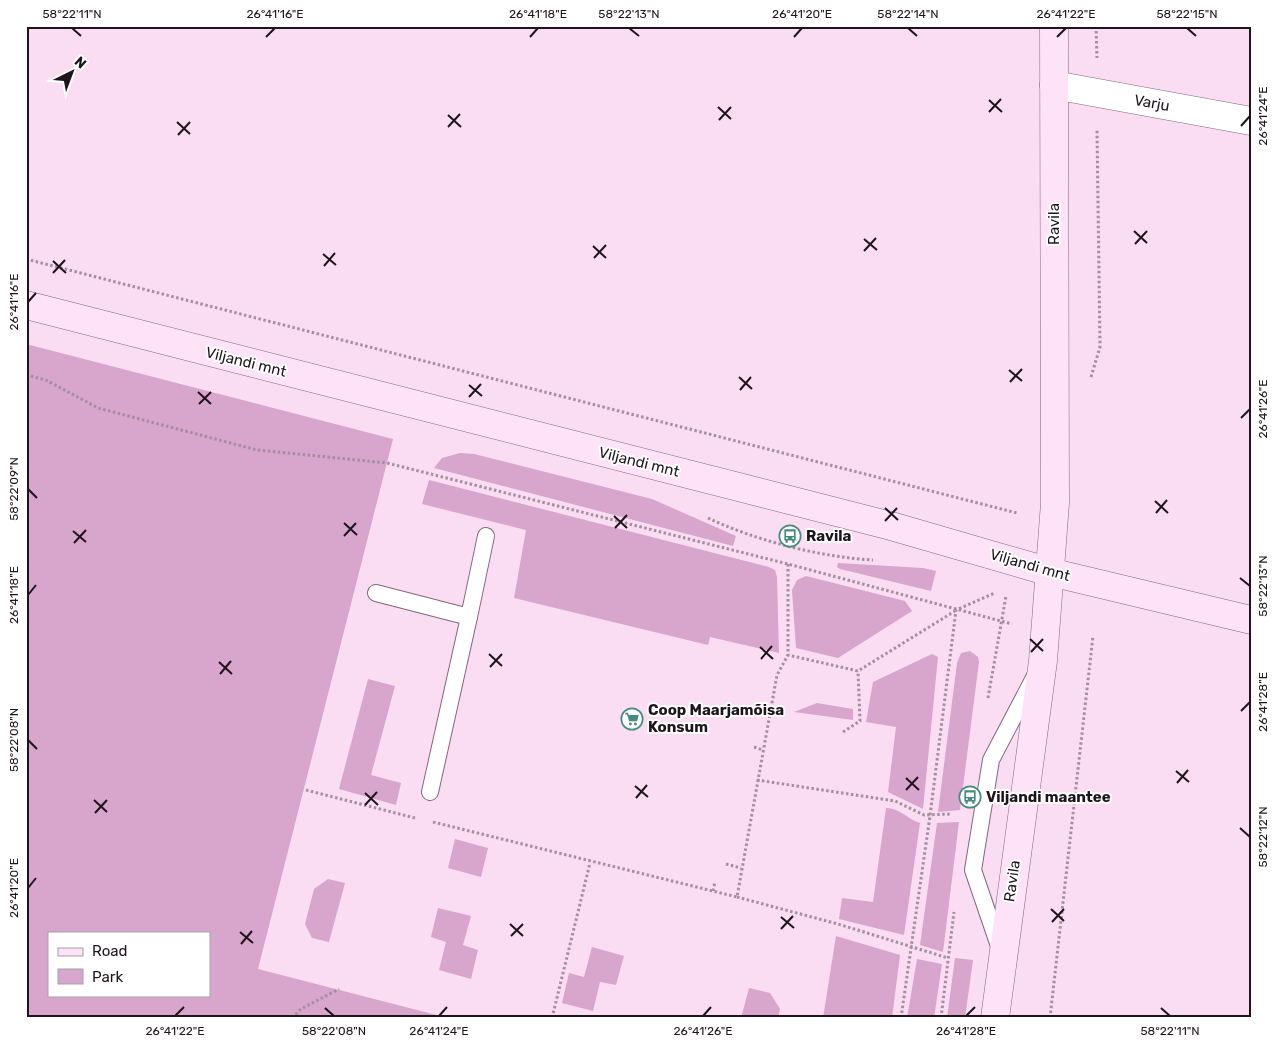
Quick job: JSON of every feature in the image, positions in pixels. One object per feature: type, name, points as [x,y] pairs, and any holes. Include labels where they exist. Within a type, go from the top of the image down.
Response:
[{"type":"street","name":"Ravila","points":[[995,1018],[1043,661],[1055,503],[1054,26]]},
{"type":"street","name":"Varju","points":[[1054,86],[1251,121]]},
{"type":"street","name":"Viljandi mnt","points":[[26,305],[891,526],[1050,572],[1251,620]]},
{"type":"lane","points":[[430,792],[486,536]]},
{"type":"lane","points":[[376,593],[469,617]]},
{"type":"lane","points":[[1003,956],[973,870],[991,760],[1043,661]]},
{"type":"path","points":[[1091,380],[1100,347],[1096,26]]},
{"type":"path","points":[[26,258],[1017,513]]},
{"type":"path","points":[[26,375],[46,380],[98,408],[257,450],[387,463],[788,564],[1015,625]]},
{"type":"path","points":[[737,898],[777,675],[788,656],[788,564]]},
{"type":"path","points":[[788,656],[858,671],[956,610],[998,592]]},
{"type":"path","points":[[901,1018],[930,816],[956,610]]},
{"type":"path","points":[[1050,1018],[1093,636]]},
{"type":"path","points":[[843,732],[860,721],[858,671]]},
{"type":"path","points":[[754,747],[763,750]]},
{"type":"path","points":[[757,780],[895,801],[924,816],[958,814]]},
{"type":"path","points":[[306,790],[421,819]]},
{"type":"path","points":[[430,822],[590,863],[648,874],[713,891],[838,924],[948,958]]},
{"type":"path","points":[[552,1018],[590,863]]},
{"type":"path","points":[[726,864],[742,868]]},
{"type":"path","points":[[713,891],[715,882]]},
{"type":"path","points":[[292,1018],[301,1009],[339,989]]},
{"type":"green space","points":[[26,344],[393,439],[258,969],[448,1018],[26,1018]]},
{"type":"green space","points":[[460,453],[474,454],[652,499],[736,536],[733,546],[434,468],[442,458]]},
{"type":"green space","points":[[429,480],[769,567],[775,570],[777,577],[779,653],[710,637],[708,645],[514,598],[526,530],[422,504]]},
{"type":"green space","points":[[838,563],[923,568],[936,571],[931,591],[840,569],[837,567]]},
{"type":"green space","points":[[806,576],[905,601],[912,611],[838,658],[796,648],[792,590],[797,580]]},
{"type":"green space","points":[[970,651],[978,657],[979,662],[960,810],[938,812],[957,663],[961,653]]},
{"type":"green space","points":[[932,654],[938,657],[923,809],[888,792],[896,727],[866,722],[873,682]]},
{"type":"green space","points":[[368,679],[395,686],[371,775],[401,783],[396,805],[339,789]]},
{"type":"green space","points":[[817,703],[853,709],[853,720],[794,712]]},
{"type":"green space","points":[[886,808],[891,808],[920,823],[904,935],[839,919],[842,898],[873,902]]},
{"type":"green space","points":[[959,822],[943,952],[920,945],[937,823]]},
{"type":"green space","points":[[455,839],[488,848],[481,877],[448,868]]},
{"type":"green space","points":[[328,879],[345,883],[329,942],[312,938],[305,924],[314,889]]},
{"type":"green space","points":[[438,908],[471,916],[463,945],[478,950],[471,979],[439,970],[446,942],[431,937]]},
{"type":"green space","points":[[836,936],[900,955],[892,1018],[823,1018]]},
{"type":"green space","points":[[592,947],[624,956],[616,985],[600,982],[593,1011],[562,1003],[569,973],[584,977]]},
{"type":"green space","points":[[955,958],[973,960],[965,1018],[947,1018]]},
{"type":"green space","points":[[917,959],[942,964],[934,1018],[907,1018]]},
{"type":"green space","points":[[749,988],[770,993],[780,1009],[778,1018],[741,1018]]},
{"type":"place","name":"Ravila","points":[[790,536]]},
{"type":"place","name":"Coop Maarjamõisa Konsum","points":[[632,719]]},
{"type":"place","name":"Viljandi maantee","points":[[970,797]]}]
